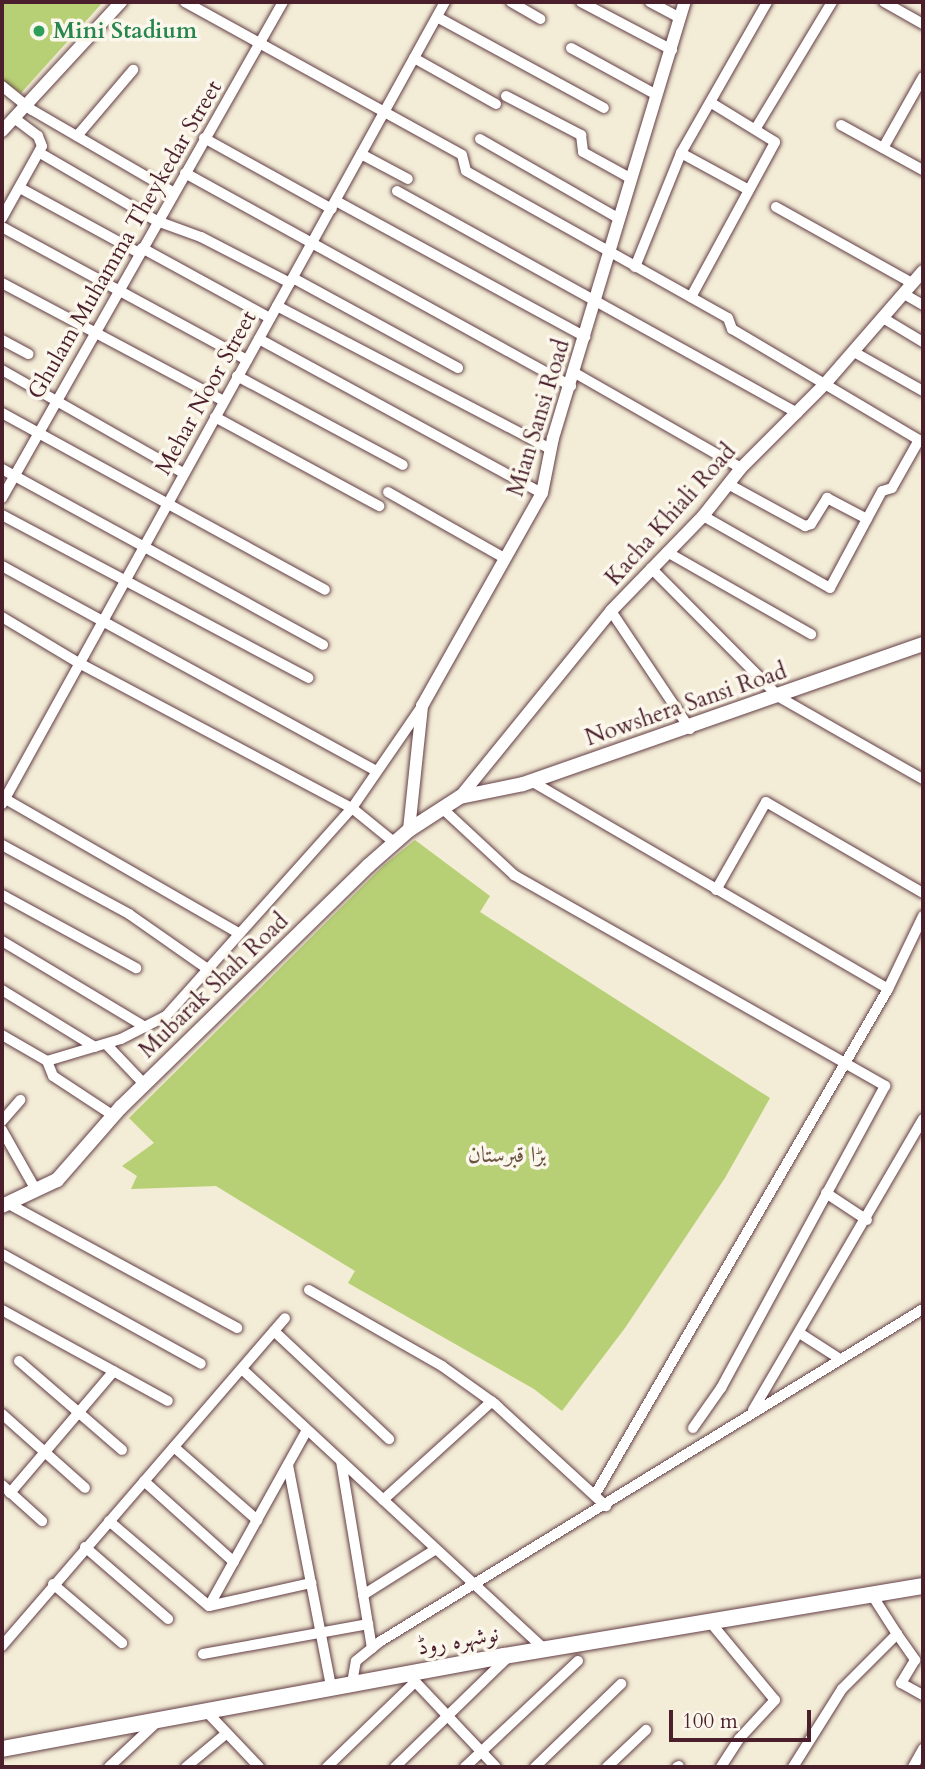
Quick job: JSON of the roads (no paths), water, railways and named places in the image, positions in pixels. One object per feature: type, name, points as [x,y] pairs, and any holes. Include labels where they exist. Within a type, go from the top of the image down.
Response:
[{"type":"main road","name":"Nowshera Sansi Road","points":[[460,797],[531,781],[690,729],[923,644]]},
{"type":"main road","name":"Mubarak Shah Road","points":[[5,1204],[57,1180],[145,1085],[395,843],[409,830],[460,797]]},
{"type":"main road","name":"نوشہرہ روڈ","points":[[2,1749],[352,1683],[411,1678],[511,1654],[923,1586]]},
{"type":"street","points":[[2,131],[121,2]]},
{"type":"street","points":[[185,2],[462,155],[466,171],[728,318],[732,329],[919,440],[892,488],[882,491],[830,588],[703,516]]},
{"type":"street","name":"Ghulam Muhamma Theykedar Street","points":[[2,498],[283,2]]},
{"type":"street","name":"Mehar Noor Street","points":[[3,800],[445,2]]},
{"type":"street","points":[[510,2],[541,19]]},
{"type":"street","points":[[581,2],[671,50]]},
{"type":"street","points":[[650,2],[680,18]]},
{"type":"street","name":"Mian Sansi Road","points":[[409,830],[422,706],[542,493],[550,449],[685,2]]},
{"type":"street","points":[[635,267],[681,153],[767,2]]},
{"type":"street","points":[[756,128],[832,2]]},
{"type":"street","points":[[884,2],[923,24]]},
{"type":"street","points":[[437,17],[604,108]]},
{"type":"street","points":[[571,48],[657,95]]},
{"type":"street","points":[[414,58],[496,104]]},
{"type":"street","points":[[77,136],[133,70]]},
{"type":"street","points":[[883,148],[923,77]]},
{"type":"street","points":[[2,86],[26,106],[173,192]]},
{"type":"street","points":[[506,96],[581,135],[583,152],[630,178]]},
{"type":"street","points":[[691,298],[775,142],[710,102]]},
{"type":"street","points":[[2,218],[40,153],[40,138],[14,118]]},
{"type":"street","points":[[841,125],[923,170]]},
{"type":"street","points":[[204,138],[585,337]]},
{"type":"street","points":[[480,139],[618,218]]},
{"type":"street","points":[[40,153],[157,221],[201,237],[458,368]]},
{"type":"street","points":[[681,153],[749,190]]},
{"type":"street","points":[[362,154],[408,178]]},
{"type":"street","points":[[185,173],[571,386]]},
{"type":"street","points":[[20,188],[270,318]]},
{"type":"street","points":[[397,191],[798,413]]},
{"type":"street","points":[[776,207],[912,283]]},
{"type":"street","points":[[2,227],[247,360]]},
{"type":"street","name":"Kacha Khiali Road","points":[[460,797],[611,611],[703,516],[741,468],[824,385],[923,271]]},
{"type":"street","points":[[2,283],[224,401]]},
{"type":"street","points":[[904,294],[923,305]]},
{"type":"street","points":[[277,306],[550,449]]},
{"type":"street","points":[[883,318],[923,341]]},
{"type":"street","points":[[258,339],[542,493]]},
{"type":"street","points":[[2,340],[28,354]]},
{"type":"street","points":[[853,352],[923,391]]},
{"type":"street","points":[[2,370],[183,473]]},
{"type":"street","points":[[575,373],[741,468]]},
{"type":"street","points":[[237,376],[403,465]]},
{"type":"street","points":[[2,412],[325,590]]},
{"type":"street","points":[[215,417],[379,506]]},
{"type":"street","points":[[2,469],[323,645]]},
{"type":"street","points":[[728,484],[806,526],[811,524],[827,498],[867,519]]},
{"type":"street","points":[[388,492],[504,558]]},
{"type":"street","points":[[2,515],[125,578],[307,678]]},
{"type":"street","points":[[667,552],[811,634]]},
{"type":"street","points":[[2,566],[375,770]]},
{"type":"street","points":[[651,568],[779,697],[923,779]]},
{"type":"street","points":[[611,611],[690,729]]},
{"type":"street","points":[[2,617],[79,663],[352,808],[395,843]]},
{"type":"street","points":[[47,1061],[107,1044],[166,1016],[237,932],[352,808],[375,770],[422,706]]},
{"type":"street","points":[[531,781],[888,989]]},
{"type":"street","points":[[3,800],[237,932]]},
{"type":"street","points":[[716,890],[766,802],[923,893]]},
{"type":"street","points":[[443,809],[514,875],[885,1086],[720,1388],[692,1428]]},
{"type":"street","points":[[2,845],[129,914],[206,968]]},
{"type":"street","points":[[2,895],[136,968]]},
{"type":"street","points":[[596,1493],[695,1328],[843,1062],[888,989],[923,916]]},
{"type":"street","points":[[2,941],[145,1027]]},
{"type":"street","points":[[2,990],[95,1047]]},
{"type":"street","points":[[2,1035],[47,1061],[53,1076],[114,1116]]},
{"type":"street","points":[[107,1044],[145,1085]]},
{"type":"street","points":[[2,1121],[20,1100]]},
{"type":"street","points":[[751,1413],[801,1334],[923,1119]]},
{"type":"street","points":[[2,1130],[36,1190]]},
{"type":"street","points":[[826,1193],[867,1220]]},
{"type":"street","points":[[5,1204],[237,1328]]},
{"type":"street","points":[[2,1254],[201,1364]]},
{"type":"street","points":[[309,1290],[442,1366],[492,1401],[596,1493],[606,1506]]},
{"type":"street","points":[[352,1683],[356,1661],[372,1648],[923,1309]]},
{"type":"street","points":[[2,1310],[168,1401]]},
{"type":"street","points":[[2,1646],[53,1584],[243,1370],[285,1318]]},
{"type":"street","points":[[274,1331],[389,1439]]},
{"type":"street","points":[[801,1334],[840,1359]]},
{"type":"street","points":[[19,1361],[122,1450]]},
{"type":"street","points":[[243,1370],[546,1650]]},
{"type":"street","points":[[42,1521],[6,1489],[44,1452],[114,1371]]},
{"type":"street","points":[[383,1500],[492,1401]]},
{"type":"street","points":[[2,1414],[85,1488]]},
{"type":"street","points":[[209,1606],[307,1430]]},
{"type":"street","points":[[174,1447],[257,1520]]},
{"type":"street","points":[[341,1461],[372,1648]]},
{"type":"street","points":[[288,1464],[331,1687]]},
{"type":"street","points":[[144,1481],[234,1562]]},
{"type":"street","points":[[109,1521],[209,1606]]},
{"type":"street","points":[[86,1547],[168,1619]]},
{"type":"street","points":[[363,1595],[436,1549]]},
{"type":"street","points":[[209,1606],[311,1583]]},
{"type":"street","points":[[53,1584],[122,1643]]},
{"type":"street","points":[[872,1595],[915,1660],[901,1683],[923,1695]]},
{"type":"street","points":[[711,1623],[775,1700],[739,1739],[721,1767]]},
{"type":"street","points":[[203,1654],[368,1624]]},
{"type":"street","points":[[793,1767],[842,1689],[897,1634]]},
{"type":"street","points":[[396,1767],[511,1654]]},
{"type":"street","points":[[465,1767],[578,1661]]},
{"type":"street","points":[[327,1767],[411,1678],[496,1767]]},
{"type":"street","points":[[535,1767],[621,1684]]},
{"type":"street","points":[[205,1710],[258,1767]]},
{"type":"street","points":[[109,1767],[159,1719]]},
{"type":"street","points":[[607,1767],[646,1730]]},
{"type":"street","points":[[186,1767],[227,1733]]},
{"type":"street","points":[[913,1767],[923,1749]]},
{"type":"place","name":"Mini Stadium","points":[[39,31]]},
{"type":"park label","name":"بڑا قبرستان","points":[[507,1155]]}]
